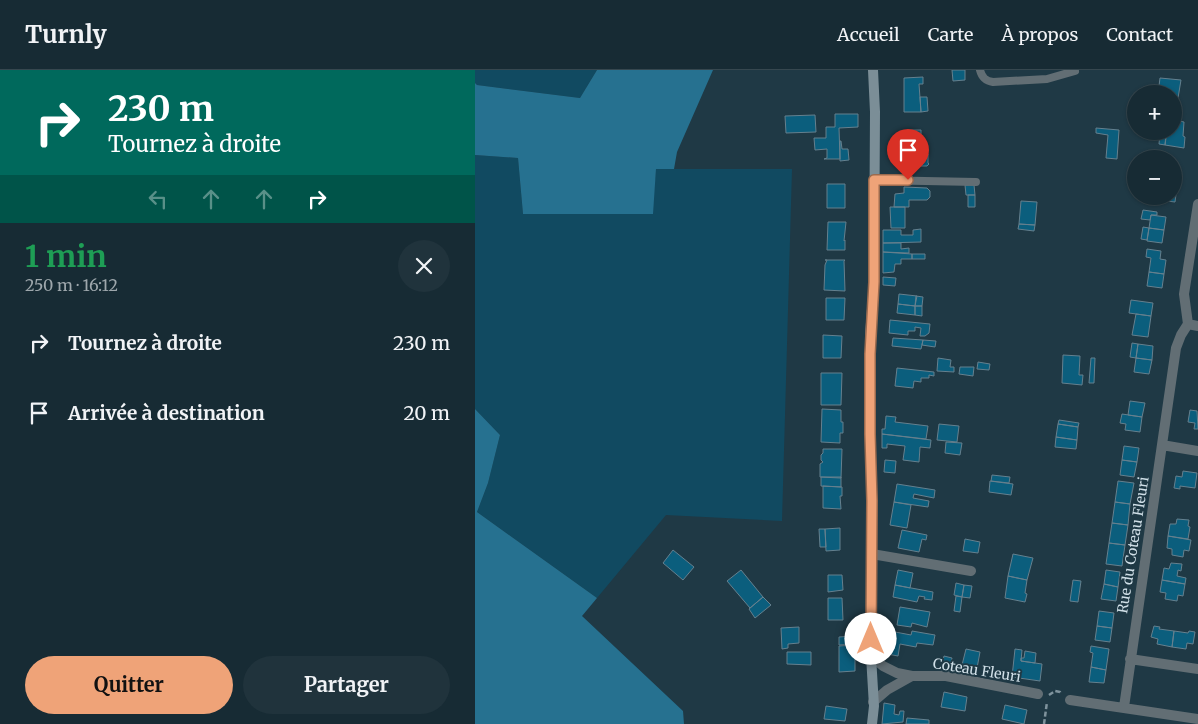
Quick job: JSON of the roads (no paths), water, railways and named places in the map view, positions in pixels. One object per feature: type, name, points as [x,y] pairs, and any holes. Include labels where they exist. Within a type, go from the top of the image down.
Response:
[{"type":"street","points":[[872,724],[870,354],[874,282],[875,112],[873,70]]},
{"type":"street","points":[[1193,325],[1184,294],[1198,204]]},
{"type":"street","name":"Rue du Coteau Fleuri","points":[[1123,707],[1176,348],[1181,335],[1193,325]]},
{"type":"street","points":[[1162,445],[1198,451]]},
{"type":"street","points":[[872,554],[971,571]]},
{"type":"street","name":"Coteau Fleuri","points":[[871,656],[883,666],[897,673],[912,676],[946,676],[1038,694]]},
{"type":"street","points":[[1130,659],[1198,669]]},
{"type":"street","name":"Coteau Fleuri","points":[[873,702],[887,690],[912,676]]},
{"type":"street","points":[[1070,700],[1198,719]]},
{"type":"lane","points":[[980,70],[984,78],[993,82],[1047,79],[1075,71]]},
{"type":"lane","points":[[874,180],[976,182]]}]
